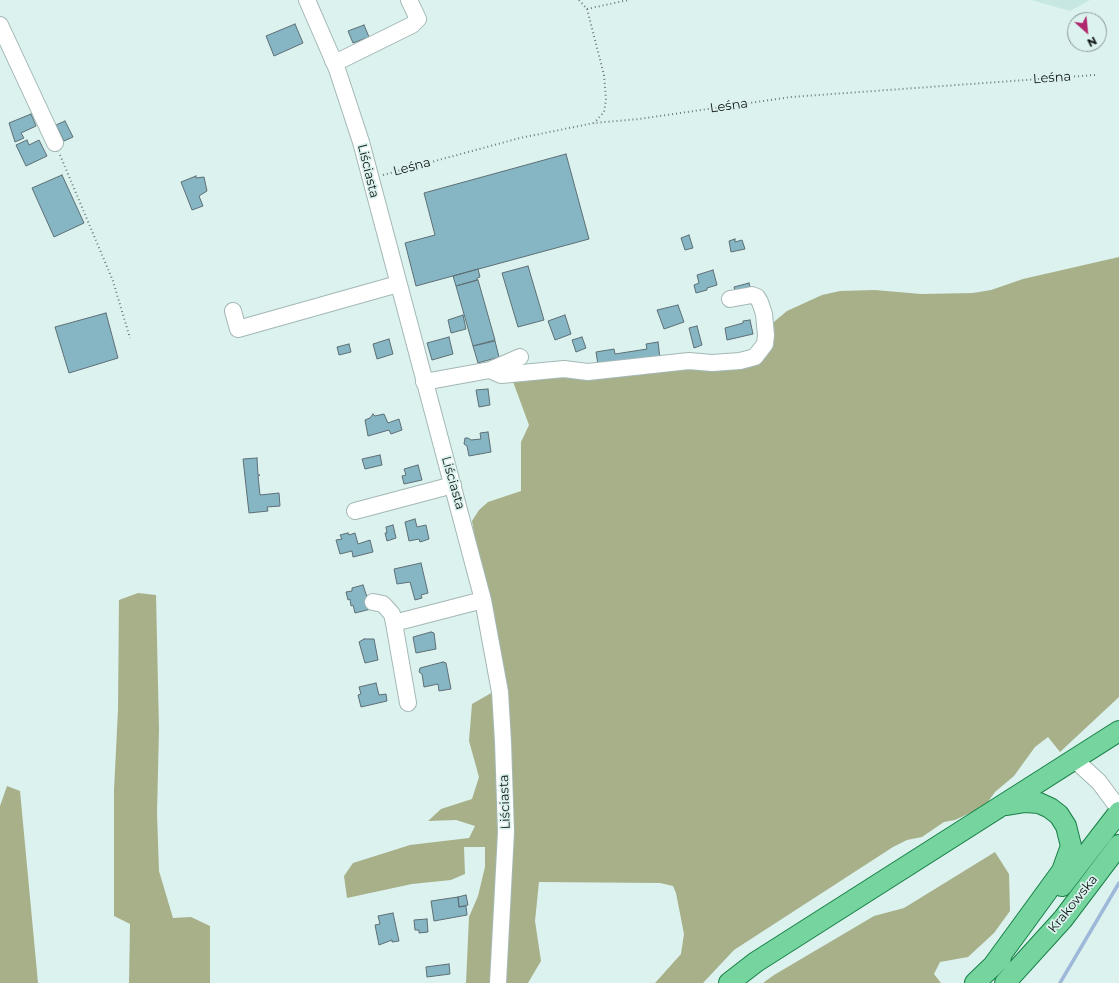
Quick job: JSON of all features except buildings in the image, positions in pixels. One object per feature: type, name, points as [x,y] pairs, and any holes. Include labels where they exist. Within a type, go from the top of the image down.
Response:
[{"type":"main road","points":[[729,983],[756,962],[1076,760],[1119,731]]},
{"type":"main road","points":[[992,967],[1062,871],[1071,846],[1066,826],[1059,815],[1050,808],[1039,803],[1025,802],[1005,805]]},
{"type":"main road","points":[[975,983],[992,967],[1043,910],[1119,810]]},
{"type":"main road","name":"Krakowska","points":[[1025,962],[1063,919],[1119,845]]},
{"type":"main road","points":[[1005,983],[1025,962]]},
{"type":"main road","points":[[1012,983],[1025,962]]},
{"type":"street","name":"Liściasta","points":[[307,0],[334,61],[361,142],[483,600],[500,692],[503,742],[506,832],[498,983]]},
{"type":"street","points":[[334,61],[351,55],[412,25],[418,19],[409,0]]},
{"type":"street","points":[[0,25],[55,143]]},
{"type":"street","points":[[233,311],[238,329],[398,284]]},
{"type":"street","points":[[490,370],[501,376],[564,369],[588,372],[689,361],[712,363],[740,361],[755,357],[762,350],[765,344],[766,335],[764,314],[760,302],[757,297],[752,295],[730,299]]},
{"type":"street","points":[[424,382],[490,370],[520,357]]},
{"type":"street","points":[[355,511],[453,484]]},
{"type":"street","points":[[394,624],[483,600]]},
{"type":"street","points":[[373,602],[383,604],[392,614],[408,703]]},
{"type":"street","points":[[1076,760],[1099,782],[1119,810]]},
{"type":"path","points":[[579,0],[587,9],[604,75],[606,100],[604,112],[594,123]]},
{"type":"path","points":[[587,9],[628,0]]},
{"type":"path","name":"Leśna","points":[[370,179],[520,138],[594,123],[639,119],[791,97],[1095,75]]},
{"type":"path","points":[[55,143],[113,281],[130,338]]},
{"type":"shaded area","points":[[1031,0],[1090,0],[1070,11]]},
{"type":"green space","points":[[1119,257],[1119,697],[1060,752],[1048,737],[1035,747],[1014,776],[995,792],[985,806],[955,820],[944,822],[922,837],[907,840],[893,847],[734,950],[703,983],[655,983],[681,954],[684,934],[676,893],[673,886],[660,883],[539,882],[535,921],[541,961],[528,983],[466,983],[469,917],[478,896],[485,867],[485,847],[464,847],[465,874],[451,880],[412,884],[347,898],[344,876],[353,863],[410,845],[469,838],[475,826],[456,820],[428,821],[441,809],[472,799],[479,777],[469,741],[472,704],[500,688],[472,521],[479,510],[488,502],[521,491],[521,442],[529,425],[512,379],[690,365],[741,366],[775,321],[787,311],[822,295],[840,291],[875,290],[921,294],[973,293],[991,290],[1023,279]]},
{"type":"green space","points":[[138,593],[156,595],[159,729],[157,813],[159,871],[173,918],[191,917],[210,926],[210,983],[129,983],[130,924],[114,916],[114,790],[118,710],[119,600]]},
{"type":"green space","points":[[7,786],[20,791],[38,983],[0,983],[0,806]]},
{"type":"green space","points":[[995,852],[1009,874],[1010,911],[994,933],[968,957],[940,962],[934,974],[941,983],[763,983],[874,916],[904,908]]},
{"type":"waterway","points":[[1060,983],[1119,883]]}]
